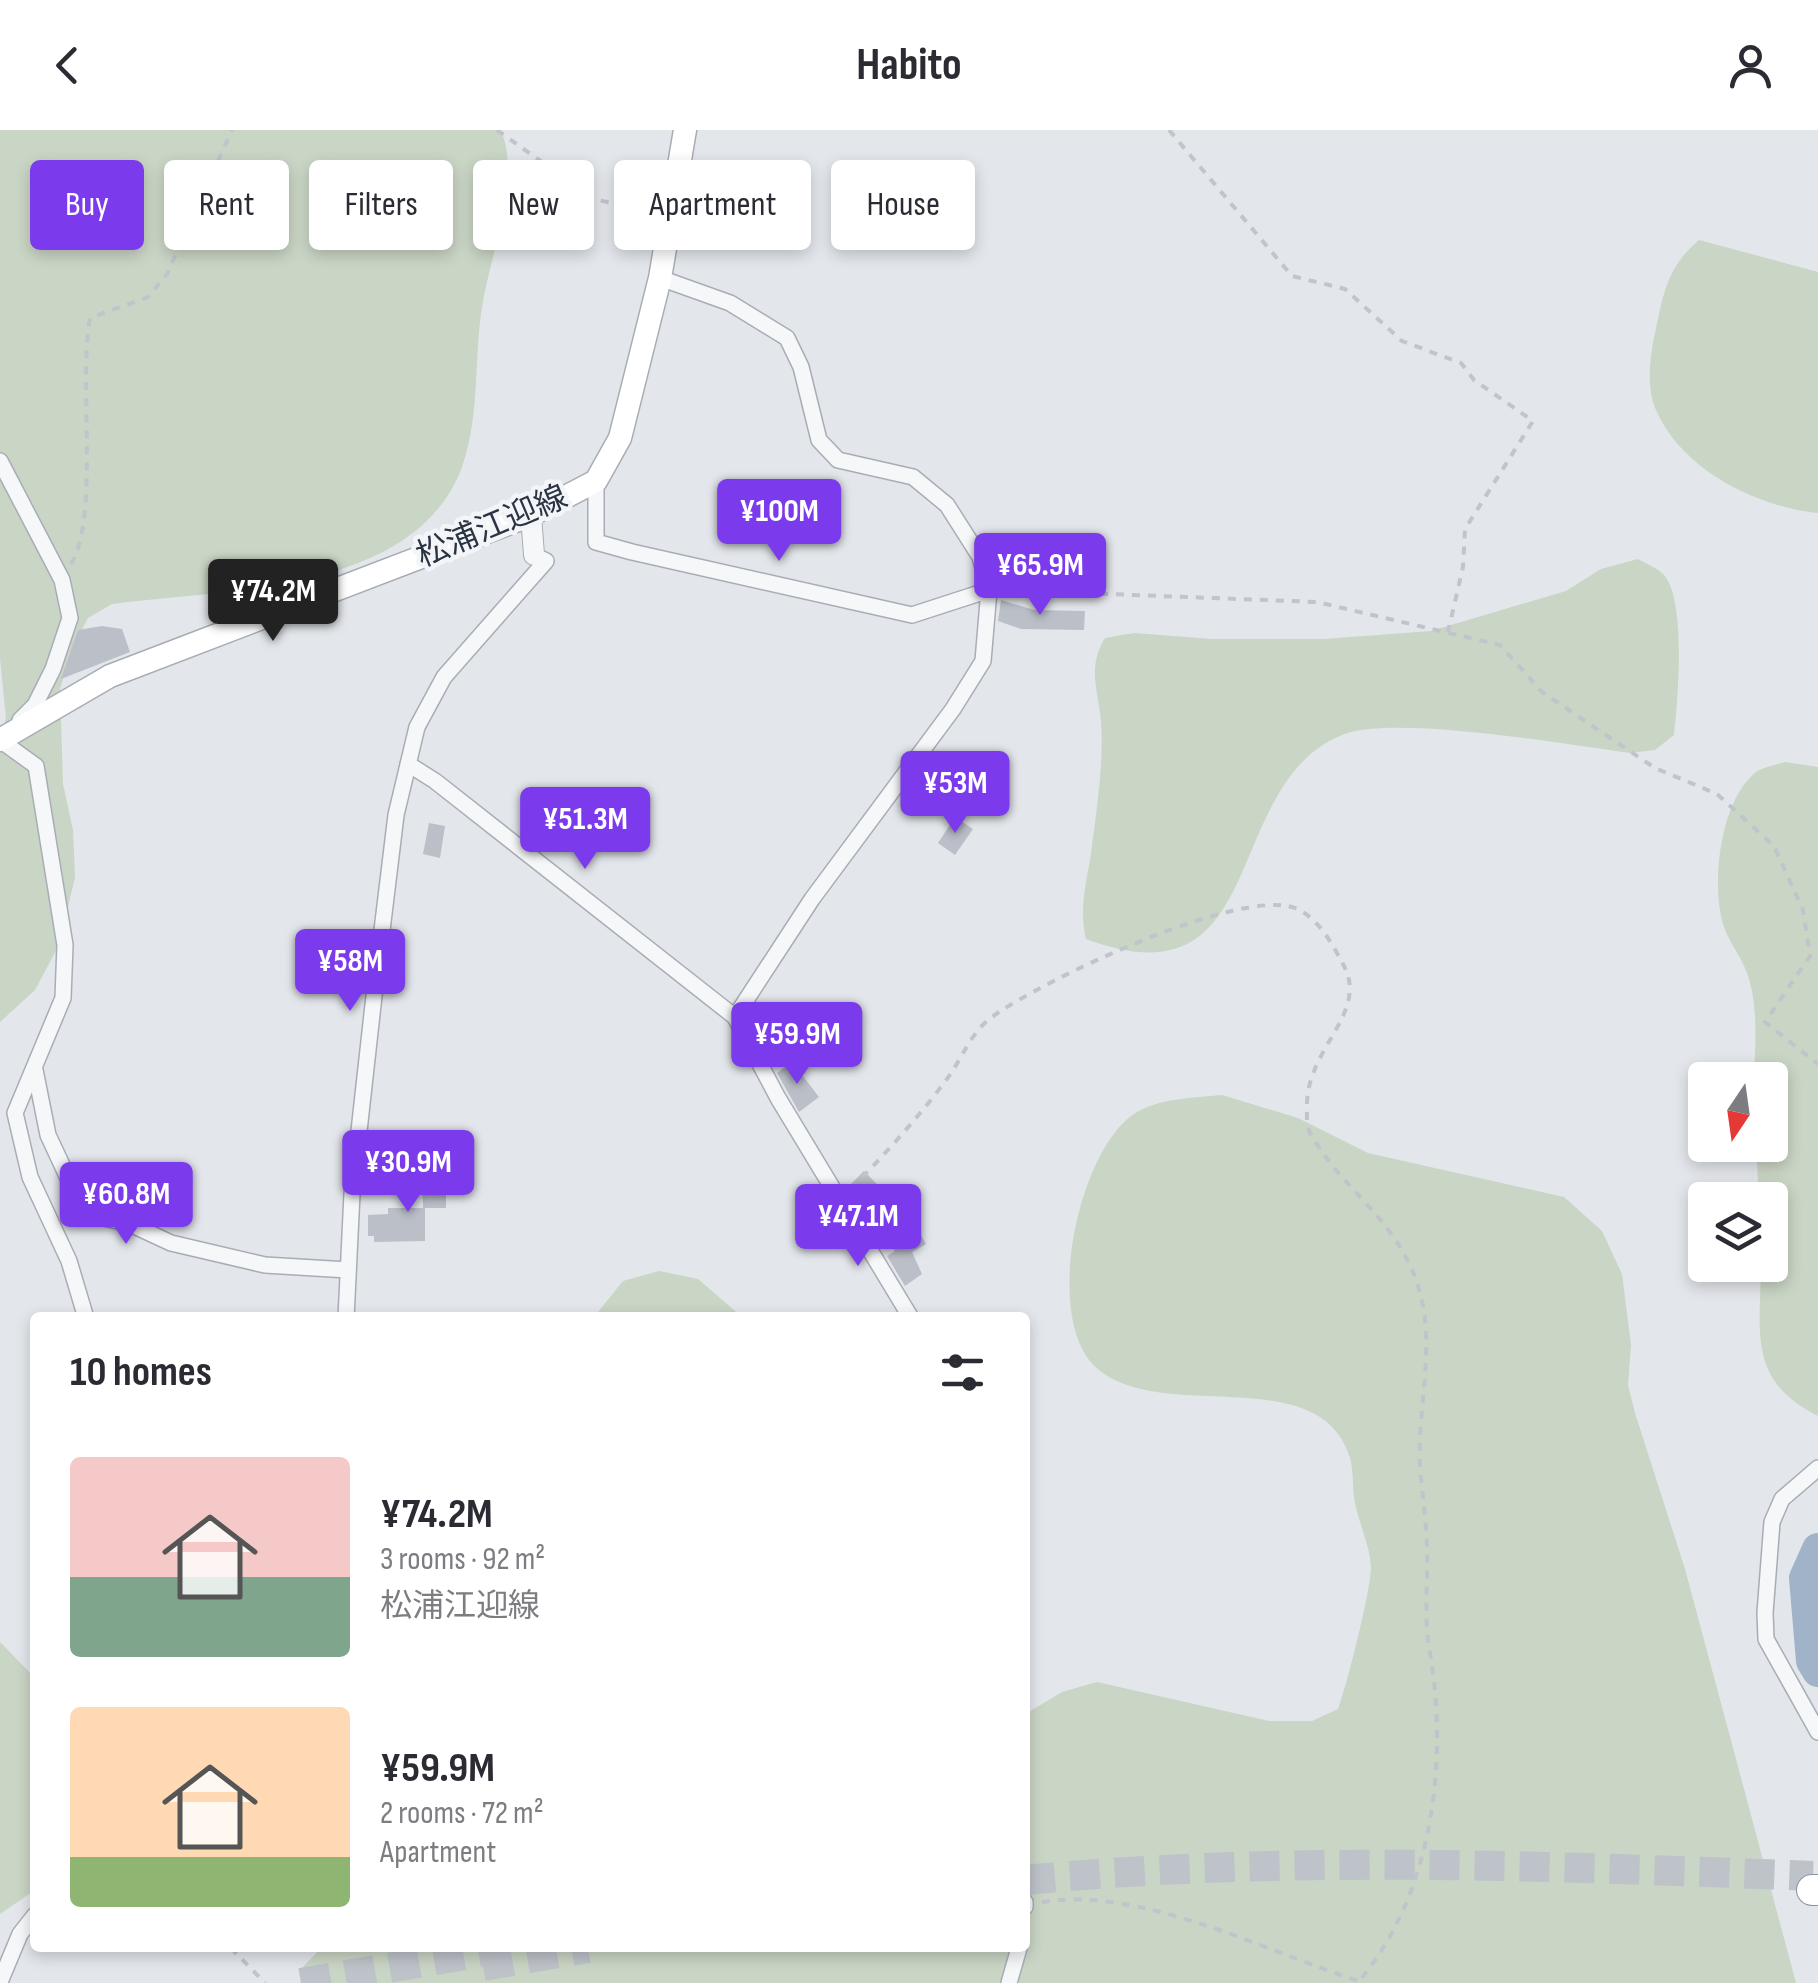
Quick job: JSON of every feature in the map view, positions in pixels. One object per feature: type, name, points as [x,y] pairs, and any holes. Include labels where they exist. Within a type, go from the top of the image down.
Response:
[{"type":"main road","name":"松浦江迎線","points":[[680,160],[685,130]]},
{"type":"main road","name":"松浦江迎線","points":[[0,740],[110,676],[531,515],[596,481],[620,438],[664,250]]},
{"type":"street","points":[[660,278],[730,303],[787,338],[801,368],[818,440],[838,460],[912,477],[947,505],[980,558],[988,590],[983,661],[953,708],[812,898],[735,1017]]},
{"type":"street","points":[[0,461],[62,580],[70,618],[54,669],[35,706],[0,740],[36,766],[65,945],[63,998],[15,1113],[30,1176],[69,1261],[84,1312]]},
{"type":"street","points":[[596,481],[596,542],[912,615],[988,590]]},
{"type":"street","points":[[346,1312],[374,996],[396,815],[427,704],[444,676],[546,561],[534,555],[531,515]]},
{"type":"street","points":[[408,764],[735,1017],[907,1312]]},
{"type":"street","points":[[35,1070],[48,1136],[81,1206],[92,1216],[128,1223],[171,1243],[265,1265],[348,1270]]},
{"type":"street","points":[[1818,1468],[1782,1499],[1772,1522],[1765,1612],[1766,1639],[1818,1732]]},
{"type":"street","points":[[0,1982],[20,1934],[30,1921]]},
{"type":"street","points":[[1009,1983],[1017,1952]]},
{"type":"path","points":[[62,580],[85,531],[84,354],[90,318],[148,297],[167,274],[232,130]]},
{"type":"path","points":[[497,130],[549,168],[578,196],[614,203]]},
{"type":"path","points":[[1170,130],[1292,276],[1345,289],[1402,341],[1461,362],[1474,380],[1533,421],[1465,529],[1463,567],[1448,632]]},
{"type":"path","points":[[988,590],[1317,602],[1500,644],[1542,692],[1655,768],[1717,794],[1774,846],[1804,910],[1810,956],[1765,1022],[1818,1064]]},
{"type":"path","points":[[842,1200],[919,1115],[990,1018],[1062,977],[1234,908],[1266,902],[1297,908],[1322,928],[1347,970],[1352,994],[1347,1013],[1318,1054],[1306,1093],[1307,1129],[1386,1221],[1418,1286],[1427,1333],[1420,1465],[1435,1736],[1430,1820],[1406,1914],[1382,1954],[1359,1982],[1159,1912],[1104,1898],[1030,1905]]},
{"type":"path","points":[[235,1952],[266,1983]]},
{"type":"green space","points":[[0,130],[500,130],[507,160],[473,160],[473,250],[495,250],[483,301],[474,405],[462,467],[438,509],[403,540],[360,562],[260,588],[112,604],[88,618],[73,646],[60,689],[63,784],[73,830],[75,877],[59,945],[35,990],[0,1022],[0,743],[6,718],[0,658]]},
{"type":"green space","points":[[1699,240],[1818,272],[1818,513],[1771,503],[1724,482],[1684,451],[1656,410],[1650,388],[1650,365],[1661,307],[1676,266]]},
{"type":"green space","points":[[1638,559],[1665,576],[1672,589],[1678,629],[1674,735],[1655,750],[1630,753],[1439,729],[1366,729],[1342,735],[1303,761],[1276,798],[1238,882],[1216,919],[1187,944],[1146,952],[1086,939],[1083,903],[1102,752],[1095,669],[1105,638],[1134,633],[1212,639],[1324,639],[1431,631],[1566,591],[1601,569]]},
{"type":"green space","points":[[1785,762],[1818,767],[1818,1416],[1779,1387],[1763,1353],[1761,1282],[1788,1282],[1788,1182],[1758,1182],[1757,1162],[1788,1162],[1788,1062],[1754,1062],[1751,986],[1719,907],[1721,844],[1727,822],[1744,785],[1767,767]]},
{"type":"green space","points":[[1222,1095],[1298,1118],[1368,1153],[1564,1197],[1602,1231],[1622,1274],[1631,1345],[1628,1385],[1635,1413],[1685,1569],[1796,1983],[307,1983],[300,1970],[317,1952],[1030,1952],[1030,1712],[1062,1692],[1097,1682],[1269,1721],[1312,1721],[1338,1709],[1358,1639],[1371,1569],[1355,1503],[1350,1458],[1333,1428],[1308,1410],[1275,1401],[1162,1393],[1128,1385],[1099,1370],[1082,1347],[1072,1316],[1073,1239],[1096,1164],[1114,1134],[1134,1114],[1176,1100]]},
{"type":"green space","points":[[659,1271],[698,1279],[736,1312],[598,1312],[623,1281]]},
{"type":"green space","points":[[0,1642],[30,1673],[30,1893],[0,1914]]},
{"type":"building","points":[[1001,600],[1034,610],[1085,611],[1084,630],[1021,629],[998,621]]},
{"type":"building","points":[[102,626],[122,629],[130,652],[61,679],[78,630]]},
{"type":"building","points":[[955,817],[973,829],[955,855],[938,843]]},
{"type":"building","points":[[429,823],[445,826],[440,858],[423,854]]},
{"type":"building","points":[[792,1062],[819,1097],[799,1112],[777,1073]]},
{"type":"building","points":[[422,1168],[437,1168],[437,1191],[446,1191],[446,1208],[425,1208],[425,1241],[374,1242],[374,1236],[368,1236],[368,1215],[388,1214],[388,1208],[423,1208]]},
{"type":"building","points":[[864,1171],[911,1219],[926,1244],[912,1252],[922,1274],[905,1286],[887,1256],[895,1251],[879,1226],[872,1231],[846,1189]]},
{"type":"waterway","points":[[1818,1549],[1805,1578],[1812,1661],[1818,1671]]},
{"type":"tunnel","points":[[1030,1880],[1320,1865],[1517,1866],[1813,1876]]},
{"type":"tunnel","points":[[301,1983],[482,1952]]},
{"type":"tunnel","points":[[483,1966],[565,1952]]}]
